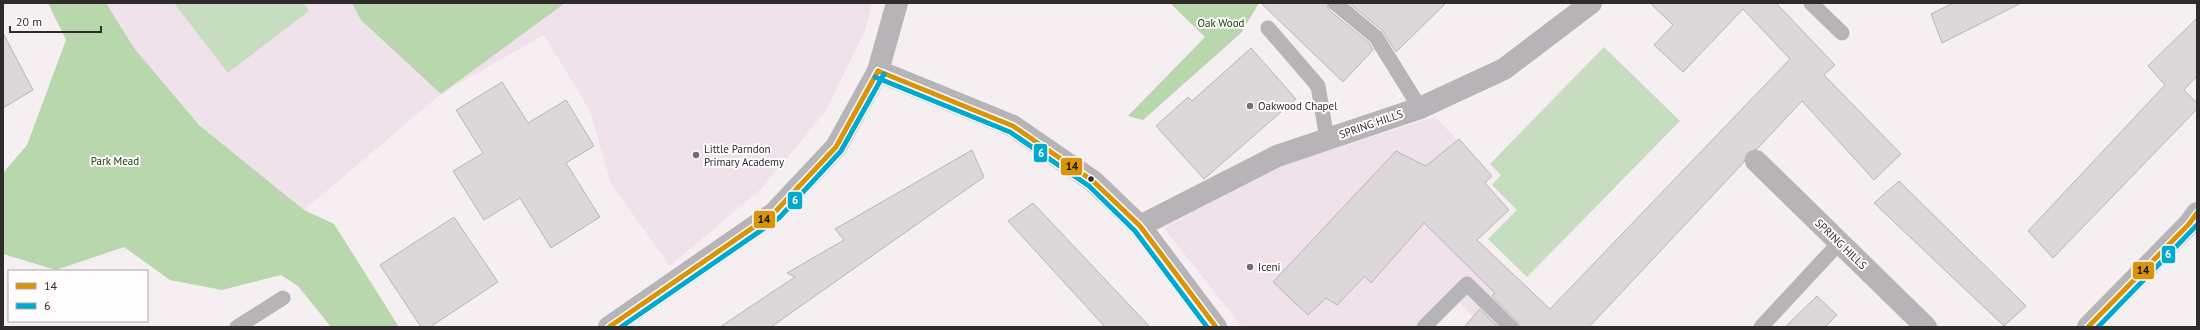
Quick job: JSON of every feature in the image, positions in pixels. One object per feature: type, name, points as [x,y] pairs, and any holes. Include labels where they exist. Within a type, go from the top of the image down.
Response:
[{"type":"street","points":[[609,327],[774,213],[836,147],[878,71],[897,3]]},
{"type":"street","name":"SPRING HILLS","points":[[1140,226],[1277,156],[1420,108],[1504,69],[1591,3]]},
{"type":"street","points":[[878,71],[1013,126],[1093,181],[1140,226],[1216,327]]},
{"type":"street","name":"SPRING HILLS","points":[[1756,161],[1926,327]]},
{"type":"street","points":[[2088,327],[2194,222]]},
{"type":"lane","points":[[1335,3],[1376,37],[1420,108]]},
{"type":"lane","points":[[1811,3],[1842,33]]},
{"type":"lane","points":[[1268,28],[1318,86],[1327,139]]},
{"type":"lane","points":[[1760,327],[1840,242]]},
{"type":"lane","points":[[1424,327],[1467,284],[1511,327]]},
{"type":"lane","points":[[237,327],[283,298]]},
{"type":"shaded area","name":"Little Parndon Primary Academy","points":[[106,3],[872,3],[865,31],[825,112],[761,189],[670,266],[611,184],[590,111],[544,35],[441,94],[304,210],[199,125],[134,48]]},
{"type":"shaded area","points":[[1435,117],[1492,176],[1485,183],[1509,210],[1477,240],[1536,296],[1504,327],[1484,327],[1455,298],[1424,327],[1242,327],[1164,228],[1275,167]]},
{"type":"green space","name":"Park Mead","points":[[48,3],[106,3],[134,48],[199,125],[304,210],[334,224],[399,327],[331,327],[298,286],[281,275],[222,290],[170,280],[124,247],[56,270],[3,254],[3,173],[27,145],[66,40]]},
{"type":"green space","points":[[174,3],[303,3],[309,11],[228,73]]},
{"type":"green space","points":[[352,3],[565,3],[441,94],[361,20]]},
{"type":"green space","name":"Oak Wood","points":[[1170,3],[1259,3],[1241,33],[1143,120],[1128,116],[1205,37]]},
{"type":"green space","points":[[1604,47],[1680,121],[1527,277],[1488,239],[1517,210],[1492,185],[1501,175],[1490,164]]},
{"type":"building","points":[[1261,3],[1326,3],[1329,10],[1369,43],[1373,50],[1343,82]]},
{"type":"building","points":[[1349,3],[1446,3],[1396,52],[1382,30]]},
{"type":"building","points":[[1650,3],[1776,3],[1835,65],[1824,75],[1901,154],[1874,180],[1802,101],[1757,149],[1747,153],[1744,162],[1589,327],[1520,327],[1517,321],[1492,296],[1495,293],[1424,223],[1371,283],[1365,276],[1337,305],[1326,298],[1308,315],[1273,282],[1396,151],[1426,166],[1459,139],[1492,176],[1485,183],[1509,210],[1477,240],[1550,309],[1790,59],[1743,9],[1683,72],[1654,45],[1673,25]]},
{"type":"building","points":[[1953,3],[2021,3],[1942,43],[1931,14]]},
{"type":"building","points":[[2197,18],[2197,76],[2184,90],[2197,103],[2197,109],[2053,258],[2028,231],[2165,85],[2148,66]]},
{"type":"building","points":[[3,33],[33,90],[3,108]]},
{"type":"building","name":"Oakwood Chapel","points":[[1251,48],[1296,99],[1204,179],[1156,126],[1188,97],[1192,101]]},
{"type":"building","points":[[502,82],[528,123],[566,100],[594,146],[566,163],[600,217],[551,248],[520,198],[484,220],[453,171],[483,153],[456,110]]},
{"type":"building","points":[[972,150],[984,177],[771,327],[720,327],[795,277],[787,273],[844,240],[835,229]]},
{"type":"building","points":[[1899,181],[2026,306],[2004,326],[1874,203]]},
{"type":"building","points":[[1033,203],[1150,327],[1105,327],[1008,221]]},
{"type":"building","points":[[454,217],[498,282],[430,327],[421,327],[380,265]]},
{"type":"building","points":[[1817,296],[1837,315],[1825,327],[1785,327]]},
{"type":"building","points":[[1480,309],[1498,327],[1464,327]]},
{"type":"transit line","name":"14","points":[[878,71],[1013,126],[1093,181],[1140,226],[1216,327]]},
{"type":"transit line","name":"14","points":[[609,327],[774,213],[836,147],[878,71]]},
{"type":"transit line","name":"6","points":[[621,327],[779,218],[841,151],[884,74]]},
{"type":"transit line","name":"6","points":[[875,77],[1010,132],[1089,186],[1135,231],[1207,327]]},
{"type":"transit line","name":"14","points":[[2088,327],[2189,224],[2197,213]]},
{"type":"transit line","name":"6","points":[[2098,327],[2197,225]]},
{"type":"place","name":"Oakwood Chapel","points":[[1250,106]]},
{"type":"place","name":"Little Parndon Primary Academy","points":[[696,155]]},
{"type":"place","name":"Iceni","points":[[1250,267]]}]
